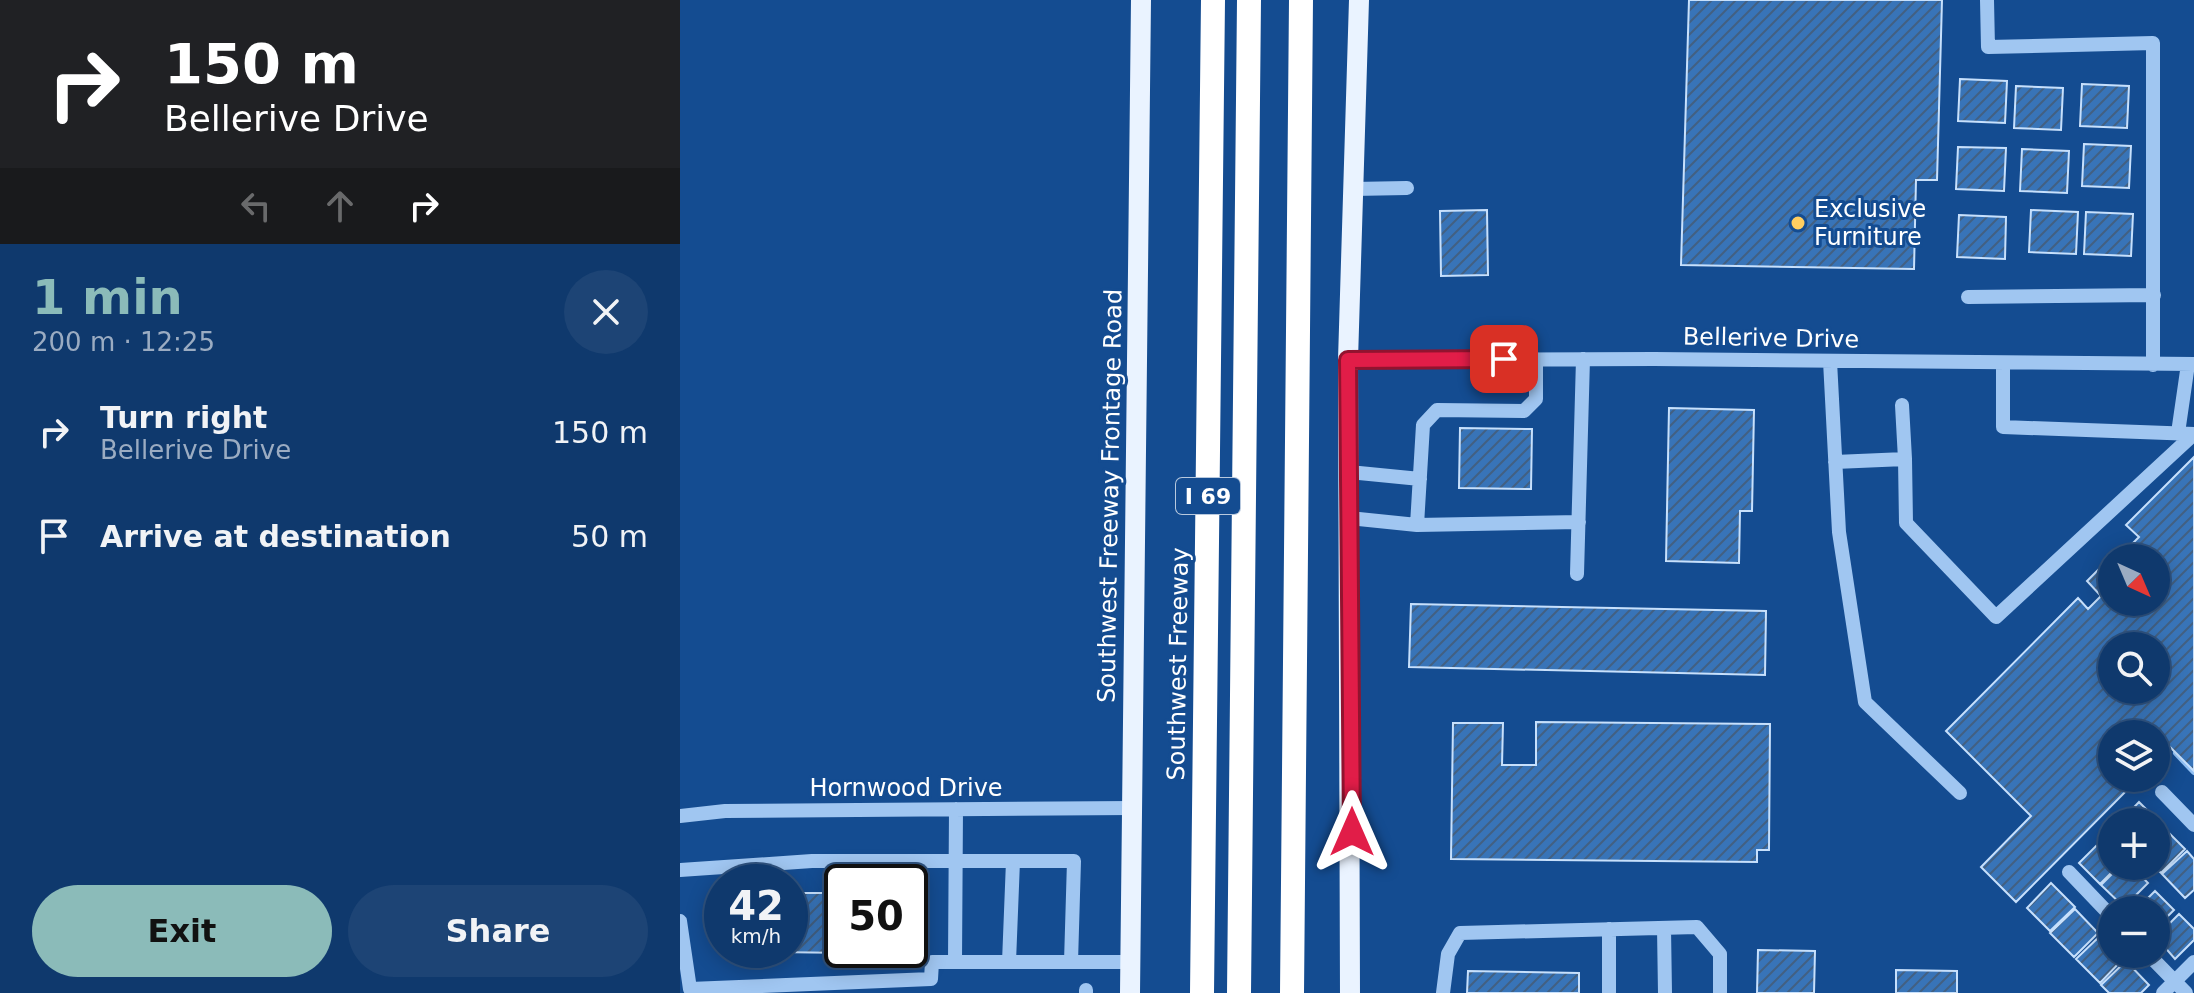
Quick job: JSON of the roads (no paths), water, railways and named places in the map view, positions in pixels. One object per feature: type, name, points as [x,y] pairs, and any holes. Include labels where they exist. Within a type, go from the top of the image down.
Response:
[{"type":"highway","name":"Southwest Freeway","points":[[1202,993],[1213,0]]},
{"type":"highway","points":[[1239,993],[1249,0]]},
{"type":"highway","points":[[1292,993],[1301,0]]},
{"type":"main road","name":"Southwest Freeway Frontage Road","points":[[1130,993],[1141,0]]},
{"type":"main road","points":[[1350,993],[1348,360],[1359,0]]},
{"type":"street","points":[[1987,0],[1988,47],[2153,43],[2153,365]]},
{"type":"street","points":[[1353,189],[1407,188]]},
{"type":"street","points":[[1968,297],[2154,295]]},
{"type":"street","points":[[1417,525],[1423,425],[1429,415],[1437,410],[1524,411],[1536,399],[1536,359]]},
{"type":"street","points":[[1577,574],[1583,359]]},
{"type":"street","name":"Bellerive Drive","points":[[1348,360],[2191,364]]},
{"type":"street","points":[[1830,361],[1839,532],[1865,702],[1960,793]]},
{"type":"street","points":[[2003,363],[2003,427],[2194,434]]},
{"type":"street","points":[[2178,433],[2191,364]]},
{"type":"street","points":[[1902,405],[1906,523],[1996,617],[2194,434]]},
{"type":"street","points":[[1835,462],[1905,459]]},
{"type":"street","points":[[1349,472],[1420,479]]},
{"type":"street","points":[[1349,518],[1417,525],[1579,522]]},
{"type":"street","points":[[2162,792],[2194,825]]},
{"type":"street","name":"Hornwood Drive","points":[[680,816],[725,811],[1133,808]]},
{"type":"street","points":[[955,961],[956,809]]},
{"type":"street","points":[[680,870],[812,861],[1074,861],[1071,962]]},
{"type":"street","points":[[1009,962],[1013,861]]},
{"type":"street","points":[[2069,872],[2098,902]]},
{"type":"street","points":[[680,921],[690,989],[931,979],[932,962],[1131,962]]},
{"type":"street","points":[[1443,993],[1448,954],[1460,933],[1697,927],[1715,944],[1720,954],[1720,993]]},
{"type":"street","points":[[1664,928],[1665,993]]},
{"type":"street","points":[[1609,929],[1609,993]]},
{"type":"street","points":[[2163,993],[2194,962]]},
{"type":"street","points":[[2162,968],[2186,993]]},
{"type":"waterway","points":[[2176,753],[2194,772]]},
{"type":"place","name":"Exclusive Furniture","points":[[1798,223]]}]
